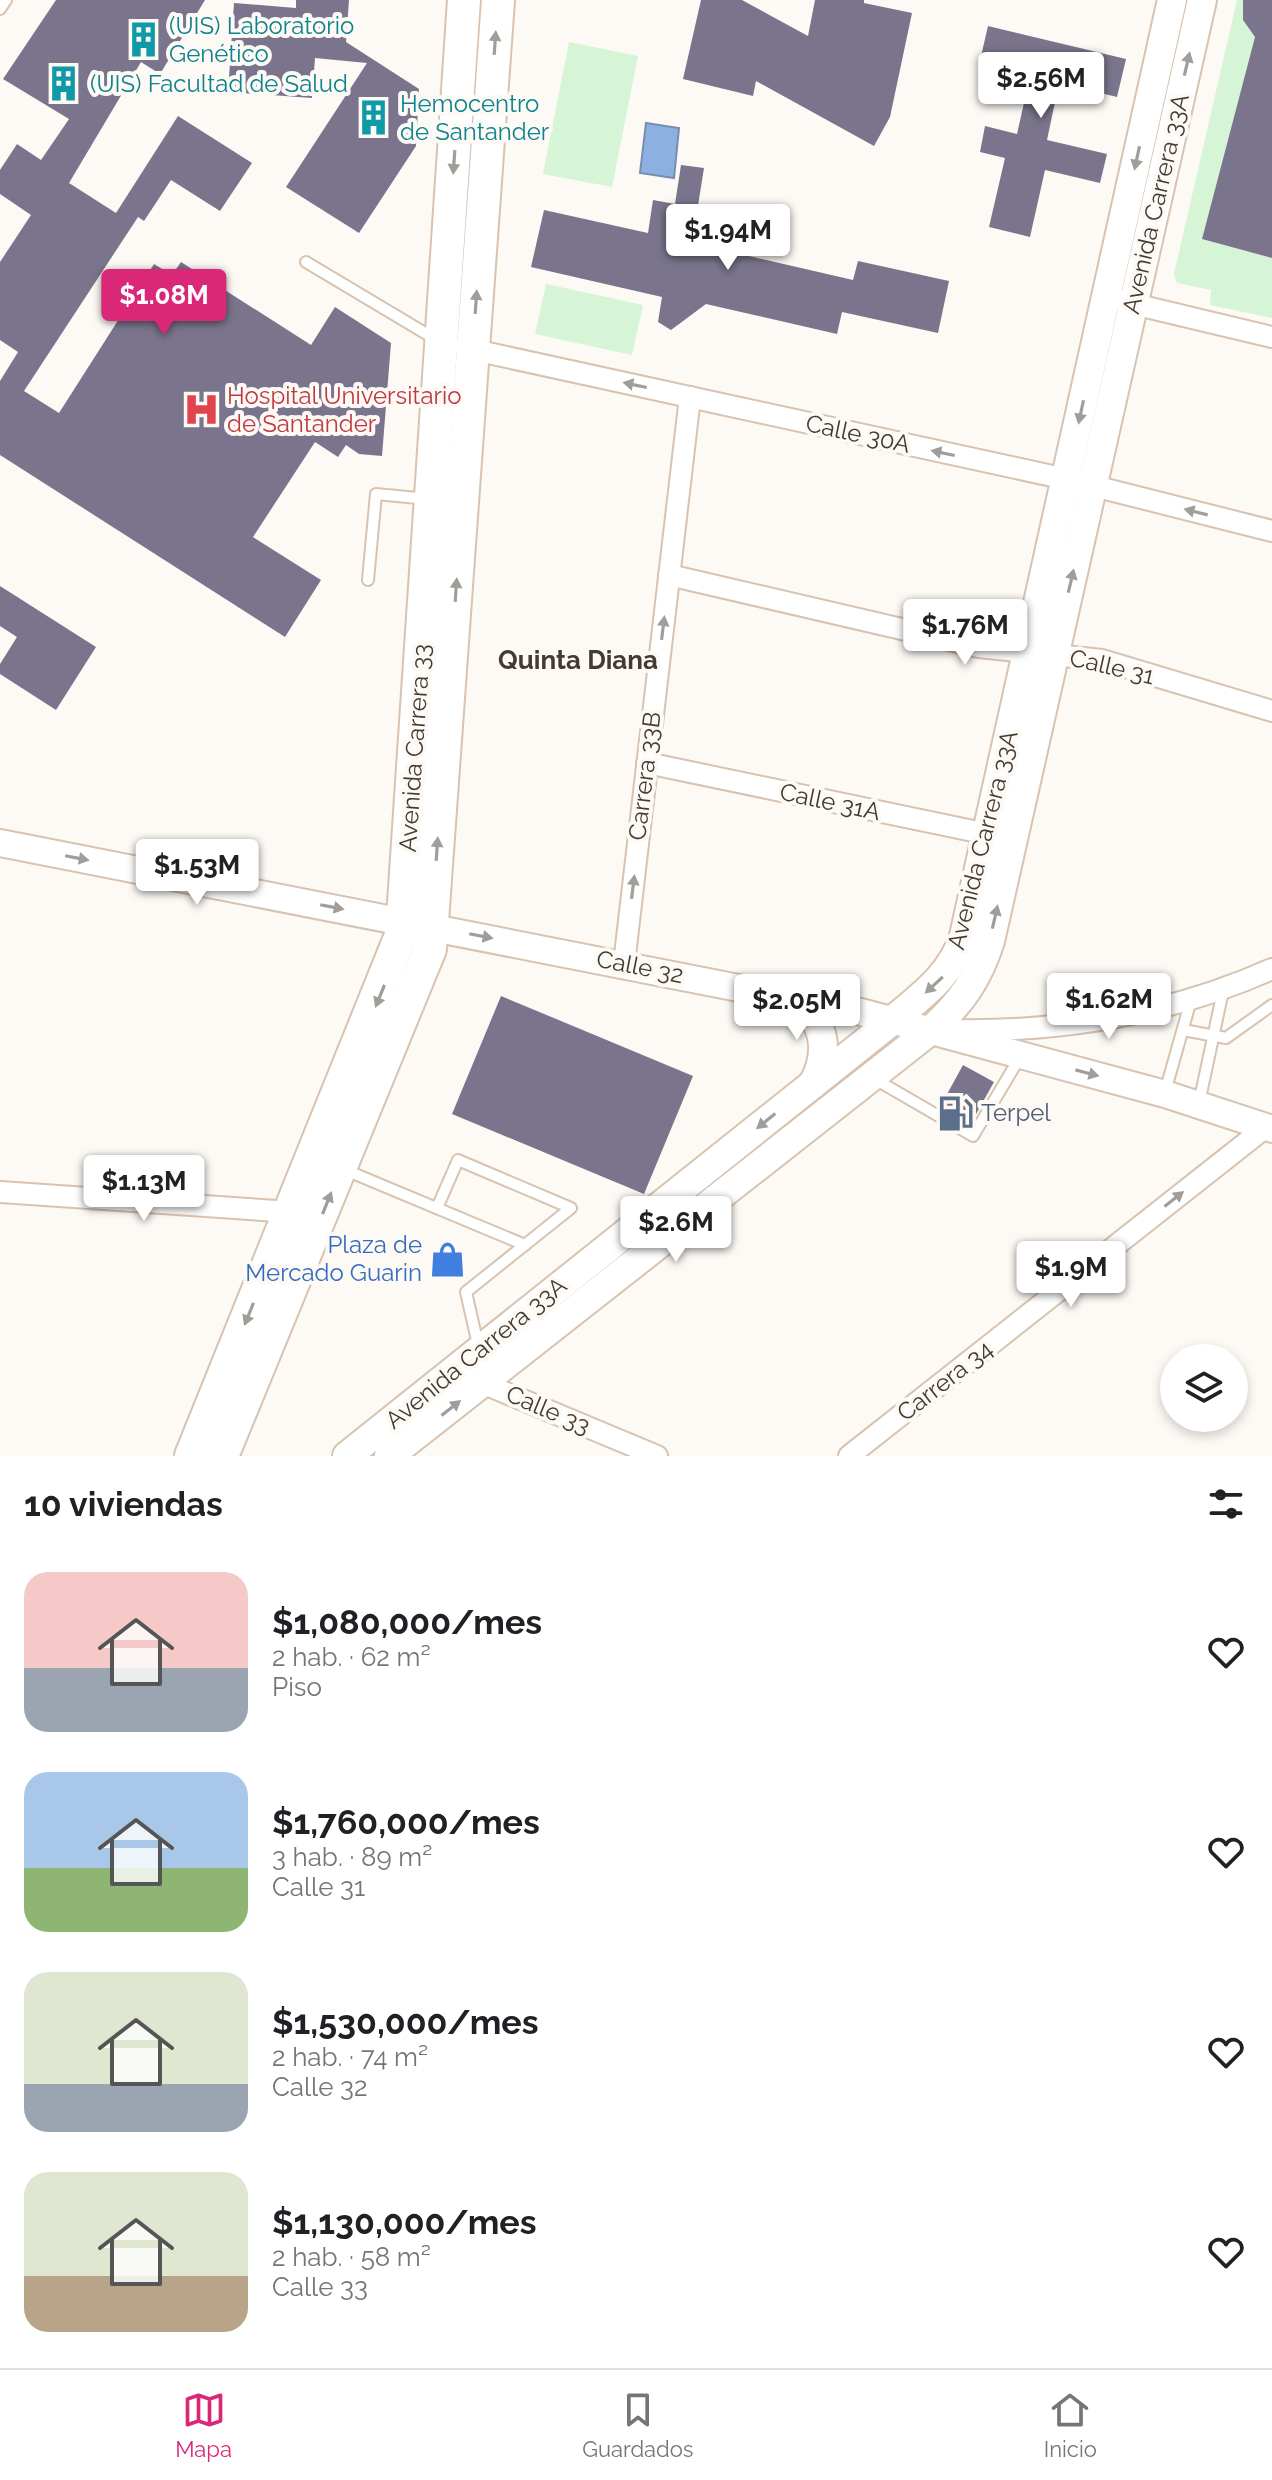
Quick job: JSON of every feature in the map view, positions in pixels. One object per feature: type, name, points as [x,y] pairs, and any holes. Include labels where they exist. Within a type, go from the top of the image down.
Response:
[{"type":"main road","name":"Avenida Carrera 33","points":[[222,1456],[422,974],[418,924],[447,501],[442,343],[464,0]]},
{"type":"main road","name":"Avenida Carrera 33","points":[[447,501],[473,350],[498,0]]},
{"type":"main road","name":"Avenida Carrera 33A","points":[[1120,301],[1149,105],[1172,0]]},
{"type":"main road","name":"Avenida Carrera 33A","points":[[389,1456],[931,1030],[963,999],[982,966],[1000,837],[1120,301],[1177,111],[1202,0]]},
{"type":"main road","points":[[1149,105],[1177,111]]},
{"type":"main road","name":"Avenida Carrera 33A","points":[[347,1456],[893,1020],[946,974],[960,950],[1000,837]]},
{"type":"main road","name":"Avenida Carrera 33","points":[[191,1456],[391,970],[418,924]]},
{"type":"main road","points":[[793,997],[813,1014],[823,1036],[823,1058],[813,1084]]},
{"type":"main road","points":[[479,1351],[482,1383]]},
{"type":"street","points":[[1120,301],[1272,337]]},
{"type":"street","name":"Calle 30A","points":[[442,343],[1079,483],[1272,531]]},
{"type":"street","name":"Carrera 33B","points":[[624,964],[690,397]]},
{"type":"street","name":"Calle 31","points":[[669,575],[979,647],[1102,660],[1272,711]]},
{"type":"street","name":"Calle 31A","points":[[647,763],[1000,837]]},
{"type":"street","name":"Calle 32","points":[[0,843],[793,997],[893,1020],[1165,1094],[1269,1128]]},
{"type":"street","points":[[931,1030],[1039,1030],[1191,1000],[1223,991],[1272,969]]},
{"type":"street","name":"Carrera 34","points":[[849,1456],[1269,1128]]},
{"type":"street","points":[[0,1192],[291,1212]]},
{"type":"street","name":"Calle 33","points":[[482,1383],[657,1456]]},
{"type":"lane","points":[[0,9],[6,0]]},
{"type":"lane","points":[[306,262],[442,343]]},
{"type":"lane","points":[[368,580],[376,494],[447,501]]},
{"type":"lane","points":[[1199,1105],[1223,991]]},
{"type":"lane","points":[[1165,1094],[1191,1000]]},
{"type":"lane","points":[[1183,1030],[1226,1038],[1272,1005]]},
{"type":"lane","points":[[871,1077],[973,1136],[1021,1055]]},
{"type":"lane","points":[[437,1208],[458,1160],[571,1208],[466,1292],[479,1351]]},
{"type":"lane","points":[[342,1168],[525,1245]]},
{"type":"green space","points":[[1237,0],[1243,0],[1243,20],[1255,37],[1202,239],[1272,258],[1272,318],[1210,305],[1211,290],[1177,283],[1174,274]]},
{"type":"green space","points":[[569,42],[638,56],[612,187],[543,174]]},
{"type":"green space","points":[[546,284],[643,305],[632,355],[535,334]]},
{"type":"water","points":[[646,123],[679,128],[674,178],[640,173]]},
{"type":"building","points":[[56,0],[205,0],[160,74],[141,62],[69,183],[116,213],[178,116],[252,163],[220,211],[171,180],[144,221],[138,217],[24,391],[59,413],[154,264],[172,275],[181,262],[311,345],[335,307],[391,343],[382,456],[359,454],[346,445],[338,457],[315,442],[253,537],[321,580],[285,637],[0,455],[0,381],[18,352],[0,340],[0,262],[31,215],[0,194],[0,170],[17,144],[41,160],[69,119],[3,79]]},
{"type":"building","points":[[296,0],[349,0],[346,42],[419,89],[416,146],[359,233],[286,187],[367,63],[315,58],[312,98],[228,92],[234,3],[296,8]]},
{"type":"building","points":[[701,0],[742,0],[808,36],[815,0],[864,0],[864,3],[912,13],[890,117],[874,146],[756,81],[753,96],[683,79]]},
{"type":"building","points":[[1243,0],[1272,0],[1272,258],[1202,239],[1255,37],[1243,20]]},
{"type":"building","points":[[988,26],[1126,59],[1117,97],[1059,83],[1047,140],[1107,154],[1100,183],[1045,170],[1030,237],[989,227],[1005,158],[980,152],[985,126],[1017,134],[1030,76],[979,65]]},
{"type":"building","points":[[681,165],[704,168],[692,243],[853,280],[858,261],[949,281],[938,333],[842,312],[837,334],[706,304],[671,330],[658,322],[662,297],[531,267],[544,210],[648,233],[653,200],[675,204]]},
{"type":"building","points":[[0,586],[96,647],[56,710],[0,674],[0,664],[17,637],[0,626]]},
{"type":"building","points":[[501,996],[693,1076],[644,1194],[452,1114]]},
{"type":"building","points":[[963,1065],[994,1082],[970,1125],[940,1107]]},
{"type":"place","name":"(UIS) Laboratorio Genético","points":[[143,40]]},
{"type":"place","name":"(UIS) Facultad de Salud","points":[[64,84]]},
{"type":"place","name":"Hemocentro de Santander","points":[[374,118]]},
{"type":"place","name":"Hospital Universitario de Santander","points":[[201,410]]},
{"type":"place","name":"Terpel","points":[[955,1113]]},
{"type":"place","name":"Plaza de Mercado Guarin","points":[[448,1259]]},
{"type":"district","name":"Quinta Diana","points":[[578,660]]}]
